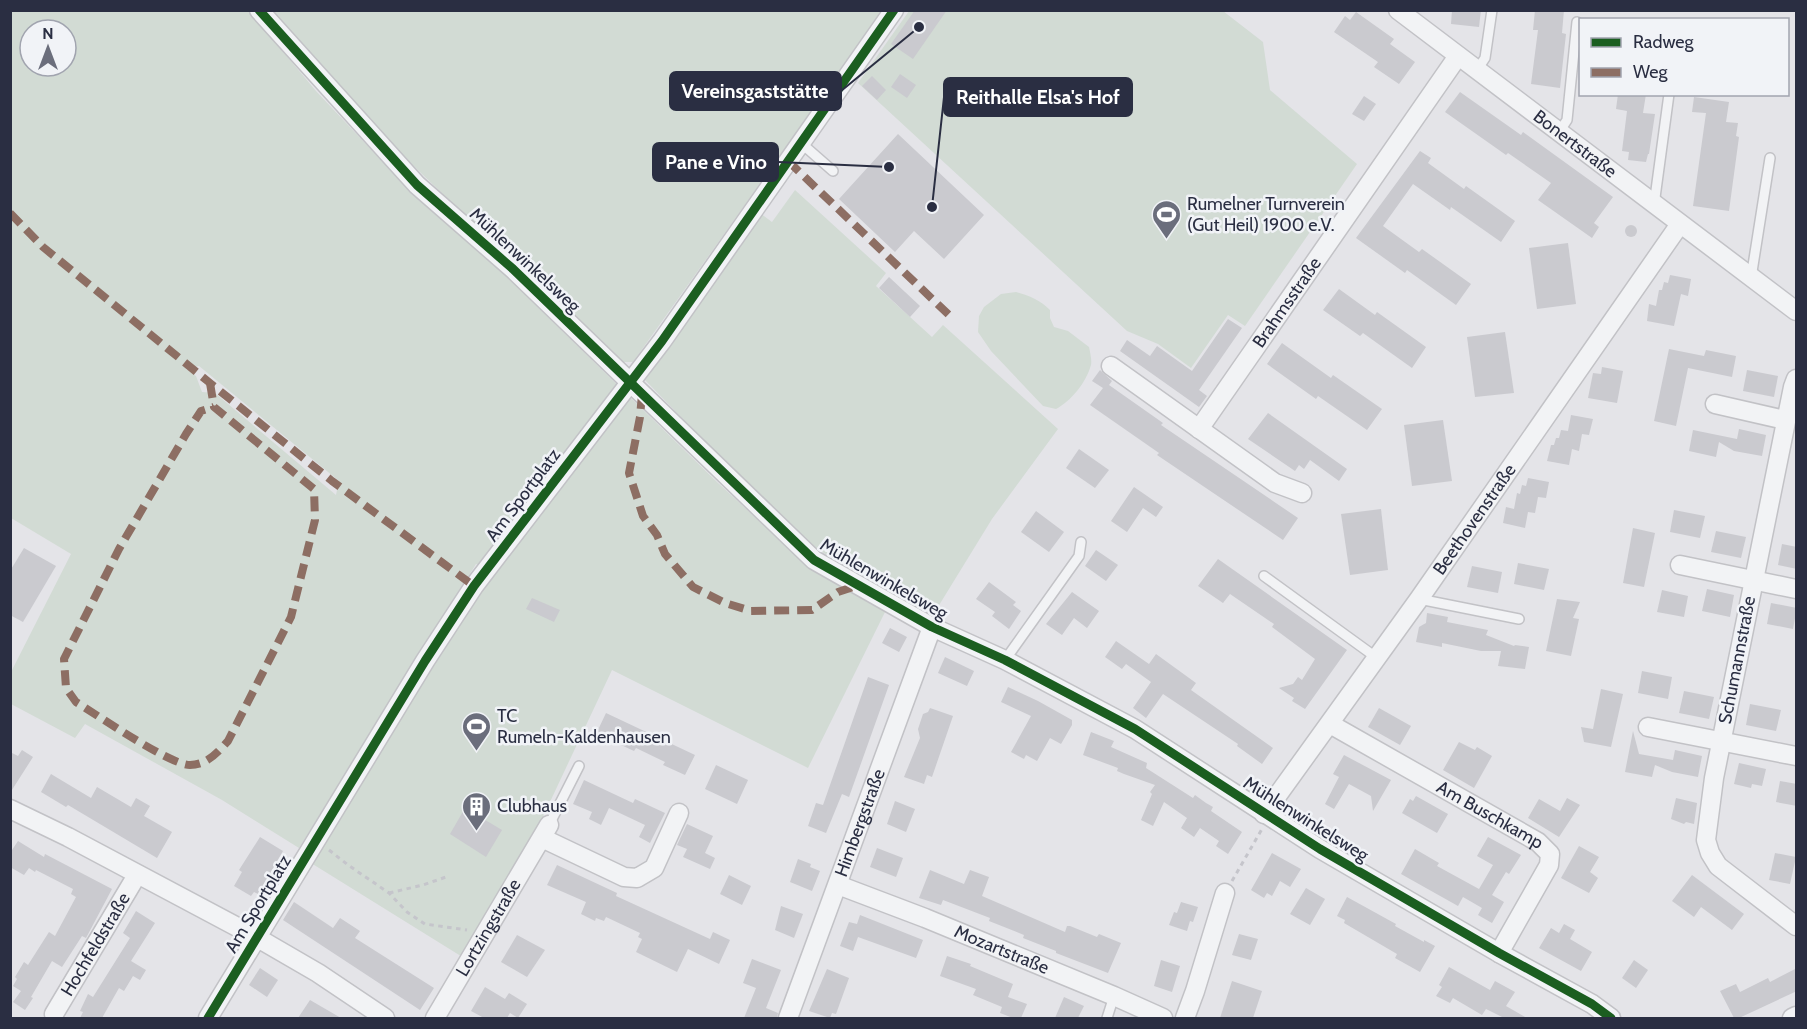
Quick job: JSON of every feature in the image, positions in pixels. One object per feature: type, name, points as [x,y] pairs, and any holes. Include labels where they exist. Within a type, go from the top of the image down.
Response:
[{"type":"street","name":"Mühlenwinkelsweg","points":[[259,10],[417,184],[513,269],[814,560],[932,627],[1005,660],[1135,729],[1320,849],[1592,1004],[1611,1018]]},
{"type":"street","name":"Am Sportplatz","points":[[208,1018],[425,661],[474,586],[629,381],[662,341],[894,10]]},
{"type":"street","name":"Bonertstraße","points":[[1398,10],[1797,311]]},
{"type":"street","name":"Brahmsstraße","points":[[1199,429],[1458,56]]},
{"type":"street","name":"Beethovenstraße","points":[[1267,815],[1680,224]]},
{"type":"street","points":[[1111,366],[1275,483],[1302,493]]},
{"type":"street","name":"Schumannstraße","points":[[1797,379],[1792,387],[1785,420],[1721,741],[1706,840],[1710,853],[1718,866],[1797,926]]},
{"type":"street","points":[[1715,404],[1785,420]]},
{"type":"street","name":"Schumannstraße","points":[[1680,565],[1797,589]]},
{"type":"street","name":"Himbergstraße","points":[[788,1018],[932,627]]},
{"type":"street","name":"Am Buschkamp","points":[[1330,724],[1538,842],[1550,854],[1549,865],[1499,953]]},
{"type":"street","name":"Schumannstraße","points":[[1648,727],[1797,756]]},
{"type":"street","name":"Hochfeldstraße","points":[[10,809],[69,837],[256,937],[318,973],[363,1013],[385,1018]]},
{"type":"street","points":[[545,831],[624,877],[637,878],[654,868],[679,813]]},
{"type":"street","name":"Lortzingstraße","points":[[435,1018],[545,831]]},
{"type":"street","name":"Hochfeldstraße","points":[[54,1014],[137,875]]},
{"type":"street","name":"Mozartstraße","points":[[838,885],[925,918],[1163,1018]]},
{"type":"street","points":[[1185,1018],[1196,991],[1225,892]]},
{"type":"street","points":[[1792,1018],[1797,1016]]},
{"type":"lane","points":[[1477,70],[1485,58],[1492,10]]},
{"type":"lane","points":[[1559,132],[1567,120],[1577,22]]},
{"type":"lane","points":[[1654,204],[1669,96]]},
{"type":"lane","points":[[801,143],[833,171]]},
{"type":"lane","points":[[1751,278],[1770,158]]},
{"type":"lane","points":[[1005,660],[1078,556],[1081,542]]},
{"type":"lane","points":[[1264,576],[1377,658]]},
{"type":"lane","points":[[1419,599],[1519,619]]},
{"type":"lane","name":"Lortzingstraße","points":[[545,831],[579,766]]},
{"type":"lane","points":[[1107,1018],[1114,996]]},
{"type":"path","points":[[1225,892],[1267,815]]},
{"type":"path","points":[[315,840],[389,892],[407,912],[425,924],[456,930],[480,930],[486,933]]},
{"type":"path","points":[[389,892],[423,885],[449,876]]},
{"type":"shaded area","points":[[11,11],[249,11],[316,91],[413,194],[507,277],[717,482],[809,567],[886,610],[808,768],[612,670],[533,838],[464,958],[311,863],[491,571],[476,564],[299,848],[222,800],[85,724],[75,738],[11,704],[11,672],[71,554],[11,518]],"holes":[[[199,366],[339,481],[336,495],[215,393],[202,392],[196,376],[186,369]]]},
{"type":"shaded area","points":[[269,11],[883,11],[633,362],[618,362],[374,128]]},
{"type":"shaded area","name":"Rumelner Turnverein (Gut Heil) 1900 e.V.","points":[[909,11],[1223,11],[1263,42],[1270,90],[1357,164],[1245,326],[1228,315],[1191,368],[1158,344],[1127,331],[858,83]]},
{"type":"shaded area","points":[[795,190],[886,273],[876,286],[932,337],[943,325],[1058,429],[992,519],[933,615],[849,569],[816,548],[723,460],[643,378],[760,213],[772,222]]},
{"type":"shaded area","points":[[1016,292],[1030,297],[1050,310],[1050,318],[1054,327],[1068,331],[1089,347],[1091,363],[1086,378],[1072,396],[1056,409],[1043,406],[991,351],[978,332],[979,316],[984,307],[1001,294]]},
{"type":"building","points":[[915,10],[947,10],[913,59],[891,44]]},
{"type":"building","points":[[1452,10],[1481,10],[1479,27],[1451,24]]},
{"type":"building","points":[[1535,10],[1564,10],[1562,33],[1566,34],[1560,88],[1531,84],[1538,30],[1533,30]]},
{"type":"building","points":[[1356,12],[1394,39],[1390,44],[1415,62],[1399,84],[1374,67],[1378,62],[1334,32],[1345,16],[1350,20]]},
{"type":"building","points":[[900,74],[916,85],[907,98],[891,87]]},
{"type":"building","points":[[872,76],[886,90],[877,100],[862,86]]},
{"type":"building","points":[[1460,92],[1521,135],[1523,132],[1613,197],[1594,223],[1599,227],[1592,238],[1538,200],[1551,183],[1445,112]]},
{"type":"building","points":[[1364,96],[1376,104],[1364,121],[1352,114]]},
{"type":"building","points":[[1618,96],[1646,96],[1643,113],[1655,114],[1646,162],[1628,160],[1629,152],[1622,151],[1627,111],[1616,109]]},
{"type":"building","points":[[1694,97],[1729,102],[1726,122],[1738,123],[1736,136],[1739,137],[1729,211],[1693,206],[1706,113],[1692,112]]},
{"type":"building","points":[[898,134],[984,215],[944,259],[914,231],[895,252],[839,199]]},
{"type":"building","points":[[1420,151],[1431,158],[1428,163],[1464,189],[1466,186],[1515,221],[1501,242],[1413,184],[1383,226],[1419,252],[1422,249],[1471,284],[1456,305],[1407,270],[1405,273],[1356,238]]},
{"type":"building","points":[[1633,225],[1636,226],[1636,236],[1629,237],[1626,236],[1625,229],[1626,226]]},
{"type":"building","points":[[1568,243],[1576,304],[1537,309],[1529,248]]},
{"type":"building","points":[[1670,275],[1691,279],[1688,296],[1681,294],[1674,326],[1647,321],[1649,304],[1656,306],[1659,290],[1662,290],[1664,282],[1668,283]]},
{"type":"building","points":[[889,277],[920,306],[910,317],[879,288]]},
{"type":"building","points":[[1339,289],[1375,315],[1377,312],[1426,347],[1412,368],[1363,333],[1360,336],[1323,310]]},
{"type":"building","points":[[1228,319],[1242,328],[1199,390],[1207,396],[1199,407],[1120,351],[1127,340],[1150,356],[1157,346],[1192,371]]},
{"type":"building","points":[[1505,332],[1514,393],[1475,397],[1467,337]]},
{"type":"building","points":[[1282,343],[1331,378],[1333,375],[1382,409],[1367,430],[1318,396],[1316,399],[1267,364]]},
{"type":"building","points":[[1669,349],[1704,356],[1706,350],[1736,356],[1732,377],[1688,368],[1676,426],[1654,421]]},
{"type":"building","points":[[1602,367],[1623,371],[1617,403],[1588,398],[1593,373],[1601,374]]},
{"type":"building","points":[[1100,370],[1112,381],[1109,385],[1163,423],[1161,425],[1298,518],[1283,540],[1157,455],[1159,453],[1090,405],[1103,388],[1092,381]]},
{"type":"building","points":[[1747,370],[1778,376],[1774,397],[1743,391]]},
{"type":"building","points":[[1268,413],[1347,469],[1339,481],[1310,460],[1304,469],[1299,465],[1295,471],[1248,439]]},
{"type":"building","points":[[1571,415],[1593,419],[1589,435],[1582,434],[1579,451],[1572,449],[1569,465],[1547,461],[1551,445],[1554,445],[1556,438],[1559,438],[1561,430],[1568,431]]},
{"type":"building","points":[[1443,420],[1452,481],[1412,486],[1404,425]]},
{"type":"building","points":[[1739,429],[1766,435],[1762,456],[1734,451],[1719,442],[1716,457],[1689,451],[1693,430],[1737,439]]},
{"type":"building","points":[[1079,449],[1109,470],[1095,488],[1066,468]]},
{"type":"building","points":[[1528,478],[1549,482],[1546,498],[1538,497],[1535,513],[1528,512],[1525,528],[1503,523],[1506,507],[1514,509],[1517,493],[1520,494],[1522,485],[1526,486]]},
{"type":"building","points":[[1134,487],[1163,507],[1156,517],[1143,508],[1127,532],[1111,521]]},
{"type":"building","points":[[1381,509],[1388,570],[1350,575],[1341,514]]},
{"type":"building","points":[[1674,510],[1705,516],[1700,538],[1670,532]]},
{"type":"building","points":[[1036,511],[1064,532],[1049,552],[1021,532]]},
{"type":"building","points":[[1633,528],[1655,533],[1644,587],[1623,583]]},
{"type":"building","points":[[1716,531],[1746,537],[1741,558],[1711,552]]},
{"type":"building","points":[[1782,544],[1797,547],[1797,569],[1778,565]]},
{"type":"building","points":[[24,548],[56,566],[23,622],[10,615],[10,571]]},
{"type":"building","points":[[1096,550],[1118,565],[1106,581],[1085,566]]},
{"type":"building","points":[[1218,559],[1347,650],[1305,709],[1292,701],[1294,698],[1279,688],[1293,684],[1298,677],[1302,680],[1315,659],[1272,627],[1274,624],[1230,594],[1223,603],[1198,586]]},
{"type":"building","points":[[1518,563],[1549,569],[1544,590],[1514,584]]},
{"type":"building","points":[[1472,566],[1502,572],[1498,593],[1467,587]]},
{"type":"building","points":[[989,582],[1016,602],[1013,605],[1021,611],[1009,629],[992,616],[995,612],[976,599]]},
{"type":"building","points":[[1707,589],[1734,595],[1730,617],[1702,611]]},
{"type":"building","points":[[1662,590],[1688,596],[1684,617],[1657,612]]},
{"type":"building","points":[[1072,592],[1099,611],[1087,628],[1074,618],[1062,635],[1046,624]]},
{"type":"building","points":[[532,598],[560,610],[554,622],[526,609]]},
{"type":"building","points":[[1557,599],[1580,602],[1573,618],[1579,619],[1571,656],[1546,651]]},
{"type":"building","points":[[1771,603],[1797,608],[1793,629],[1767,624]]},
{"type":"building","points":[[1427,613],[1448,617],[1447,622],[1488,630],[1486,635],[1514,646],[1529,647],[1525,669],[1498,666],[1501,651],[1481,651],[1442,643],[1442,647],[1416,642],[1419,627],[1426,623]]},
{"type":"building","points":[[890,628],[907,637],[899,652],[882,643]]},
{"type":"building","points":[[1116,641],[1149,664],[1156,654],[1196,683],[1191,690],[1273,748],[1262,764],[1237,746],[1238,744],[1163,694],[1146,718],[1133,708],[1151,682],[1126,664],[1122,669],[1105,657]]},
{"type":"building","points":[[945,657],[974,671],[967,686],[938,673]]},
{"type":"building","points":[[1642,671],[1672,677],[1668,699],[1638,693]]},
{"type":"building","points":[[868,677],[889,685],[849,797],[842,794],[826,833],[808,826],[816,803],[823,805]]},
{"type":"building","points":[[1008,687],[1072,720],[1072,725],[1061,744],[1050,738],[1037,761],[1026,755],[1024,759],[1011,752],[1031,716],[1001,702]]},
{"type":"building","points":[[1601,689],[1623,694],[1611,747],[1584,742],[1581,727],[1593,729]]},
{"type":"building","points":[[1684,691],[1714,697],[1709,719],[1679,713]]},
{"type":"building","points":[[1750,704],[1781,710],[1776,731],[1746,725]]},
{"type":"building","points":[[930,708],[953,716],[932,777],[927,775],[924,784],[904,777],[920,738],[918,729],[923,714]]},
{"type":"building","points":[[1379,708],[1411,726],[1400,745],[1368,727]]},
{"type":"building","points":[[606,713],[695,755],[685,775],[663,765],[665,762],[636,748],[634,751],[597,732]]},
{"type":"building","points":[[1633,731],[1639,754],[1673,760],[1675,750],[1702,756],[1698,777],[1672,772],[1655,765],[1652,777],[1625,772]]},
{"type":"building","points":[[1091,732],[1114,741],[1111,747],[1147,763],[1146,768],[1193,798],[1195,795],[1213,807],[1211,811],[1242,832],[1228,854],[1216,846],[1219,841],[1200,828],[1194,837],[1181,828],[1187,818],[1164,802],[1153,826],[1141,820],[1152,794],[1150,792],[1155,785],[1083,755]]},
{"type":"building","points":[[1459,742],[1475,750],[1477,747],[1492,756],[1474,788],[1443,770]]},
{"type":"building","points":[[22,750],[33,757],[10,793],[10,752],[18,756]]},
{"type":"building","points":[[1344,755],[1391,780],[1373,811],[1371,796],[1349,784],[1334,809],[1325,804],[1339,777],[1333,774]]},
{"type":"building","points":[[1739,763],[1766,769],[1762,786],[1752,784],[1751,788],[1734,784]]},
{"type":"building","points":[[716,765],[748,780],[737,804],[705,789]]},
{"type":"building","points":[[51,774],[91,798],[97,787],[131,807],[136,798],[150,806],[144,816],[172,832],[157,858],[68,805],[66,807],[41,792]]},
{"type":"building","points":[[584,780],[633,803],[635,799],[665,813],[650,843],[639,837],[645,825],[609,808],[601,825],[589,819],[592,812],[573,804]]},
{"type":"building","points":[[1780,781],[1797,784],[1797,806],[1776,802]]},
{"type":"building","points":[[1416,796],[1448,814],[1437,833],[1402,813],[1410,799],[1413,801]]},
{"type":"building","points":[[1567,798],[1580,805],[1559,837],[1528,818],[1539,799],[1560,811]]},
{"type":"building","points":[[1676,798],[1697,803],[1694,824],[1686,822],[1684,824],[1671,819]]},
{"type":"building","points":[[895,801],[915,809],[906,832],[887,824]]},
{"type":"building","name":"Clubhaus","points":[[465,808],[502,830],[486,857],[450,834]]},
{"type":"building","points":[[687,824],[713,836],[705,853],[715,858],[710,869],[683,857],[687,849],[677,845]]},
{"type":"building","points":[[260,837],[283,851],[258,894],[254,892],[251,896],[234,886],[242,872],[239,870]]},
{"type":"building","points":[[1488,837],[1521,855],[1509,874],[1506,872],[1492,895],[1504,902],[1492,923],[1478,915],[1482,908],[1463,897],[1458,906],[1401,874],[1415,849],[1439,863],[1437,866],[1479,889],[1493,865],[1477,856]]},
{"type":"building","points":[[18,841],[44,857],[45,854],[112,889],[86,938],[82,936],[62,967],[52,961],[25,1010],[13,1002],[21,991],[13,986],[17,979],[15,977],[24,962],[28,965],[49,932],[55,936],[76,897],[71,894],[73,889],[36,870],[35,872],[29,868],[24,875],[10,867],[10,853]]},
{"type":"building","points":[[1579,846],[1599,857],[1590,872],[1598,878],[1589,893],[1561,878]]},
{"type":"building","points":[[877,848],[903,858],[896,877],[870,867]]},
{"type":"building","points":[[1272,853],[1301,869],[1290,887],[1280,881],[1272,896],[1267,893],[1264,898],[1251,890]]},
{"type":"building","points":[[1775,853],[1796,857],[1790,884],[1769,880]]},
{"type":"building","points":[[798,859],[811,864],[810,867],[820,871],[812,891],[790,882]]},
{"type":"building","points":[[557,865],[617,893],[616,896],[710,939],[713,932],[730,940],[719,964],[688,949],[677,972],[636,952],[642,939],[638,937],[640,933],[606,917],[604,921],[596,918],[595,921],[581,914],[586,902],[547,885]]},
{"type":"building","points":[[930,870],[964,884],[970,870],[989,877],[982,896],[1065,932],[1067,926],[1070,926],[1097,937],[1099,934],[1121,943],[1108,973],[1023,938],[1024,935],[989,921],[990,918],[943,900],[941,905],[919,898]]},
{"type":"building","points":[[729,875],[751,886],[742,905],[720,894]]},
{"type":"building","points":[[1692,875],[1744,914],[1732,930],[1701,907],[1694,917],[1672,901]]},
{"type":"building","points":[[1306,888],[1325,899],[1310,925],[1290,914]]},
{"type":"building","points":[[1347,897],[1396,924],[1395,926],[1435,946],[1420,972],[1395,958],[1397,954],[1344,923],[1345,920],[1337,916]]},
{"type":"building","points":[[294,902],[333,928],[340,918],[360,931],[355,938],[434,988],[420,1010],[283,920]]},
{"type":"building","points":[[1181,902],[1198,907],[1187,931],[1169,925]]},
{"type":"building","points":[[781,906],[803,914],[794,938],[775,930]]},
{"type":"building","points":[[136,911],[155,923],[131,961],[146,970],[140,980],[133,976],[124,991],[119,988],[102,1018],[80,1018],[83,1012],[80,1011],[88,994],[93,997],[130,938],[123,933]]},
{"type":"building","points":[[860,915],[923,940],[916,958],[858,937],[853,951],[840,946],[849,922],[857,924]]},
{"type":"building","points":[[1564,924],[1575,930],[1570,939],[1592,952],[1581,971],[1539,948],[1551,928],[1559,933]]},
{"type":"building","points":[[1239,934],[1258,939],[1251,960],[1232,955]]},
{"type":"building","points":[[517,935],[545,950],[527,977],[501,962]]},
{"type":"building","points":[[947,956],[971,964],[970,966],[1013,984],[1008,997],[1027,1004],[1021,1018],[1013,1018],[1000,1013],[1002,1007],[973,995],[976,989],[940,976]]},
{"type":"building","points":[[752,959],[781,970],[766,1008],[778,1013],[777,1018],[744,1018],[756,988],[743,983]]},
{"type":"building","points":[[1161,960],[1180,966],[1172,992],[1154,986]]},
{"type":"building","points":[[1634,960],[1648,970],[1636,988],[1622,978]]},
{"type":"building","points":[[1449,967],[1490,990],[1495,981],[1515,992],[1506,1006],[1527,1018],[1504,1018],[1486,1009],[1482,1015],[1453,998],[1450,1003],[1436,996]]},
{"type":"building","points":[[260,968],[278,980],[267,997],[249,985]]},
{"type":"building","points":[[1797,968],[1797,991],[1739,1018],[1734,1018],[1720,991],[1736,984],[1740,992],[1768,978],[1770,982]]},
{"type":"building","points":[[827,969],[849,978],[836,1014],[832,1013],[830,1018],[809,1011]]},
{"type":"building","points":[[1232,981],[1262,991],[1253,1018],[1220,1018]]},
{"type":"building","points":[[485,987],[505,999],[509,993],[527,1004],[518,1018],[510,1013],[507,1018],[484,1018],[471,1011]]},
{"type":"building","points":[[1064,997],[1084,1006],[1078,1018],[1055,1018]]},
{"type":"building","points":[[310,1000],[341,1018],[298,1018]]},
{"type":"marked path","points":[[788,161],[949,315]]},
{"type":"marked path","points":[[10,213],[43,247],[210,383],[332,481],[474,586]]},
{"type":"marked path","points":[[210,383],[214,407],[314,489],[315,520],[291,617],[228,741],[207,760],[190,765],[167,757],[76,702],[66,688],[64,659],[119,549],[186,434],[201,411],[214,407]]},
{"type":"marked path","points":[[642,394],[629,473],[643,516],[657,535],[665,554],[693,587],[725,603],[751,611],[812,610],[838,592],[859,585]]},
{"type":"cycle path","points":[[259,10],[417,185],[513,269],[814,560],[932,627],[1005,660],[1135,729],[1320,849],[1592,1004],[1611,1018]]},
{"type":"cycle path","points":[[208,1018],[425,661],[474,586],[662,341],[894,10]]},
{"type":"place","name":"Vereinsgaststätte","points":[[919,27]]},
{"type":"place","name":"Pane e Vino","points":[[889,167]]},
{"type":"place","name":"Reithalle Elsa's Hof","points":[[932,207]]},
{"type":"place","name":"Rumelner Turnverein (Gut Heil) 1900 e.V.","points":[[1166,240]]},
{"type":"place","name":"TC Rumeln-Kaldenhausen","points":[[476,752]]},
{"type":"place","name":"Clubhaus","points":[[476,832]]}]
